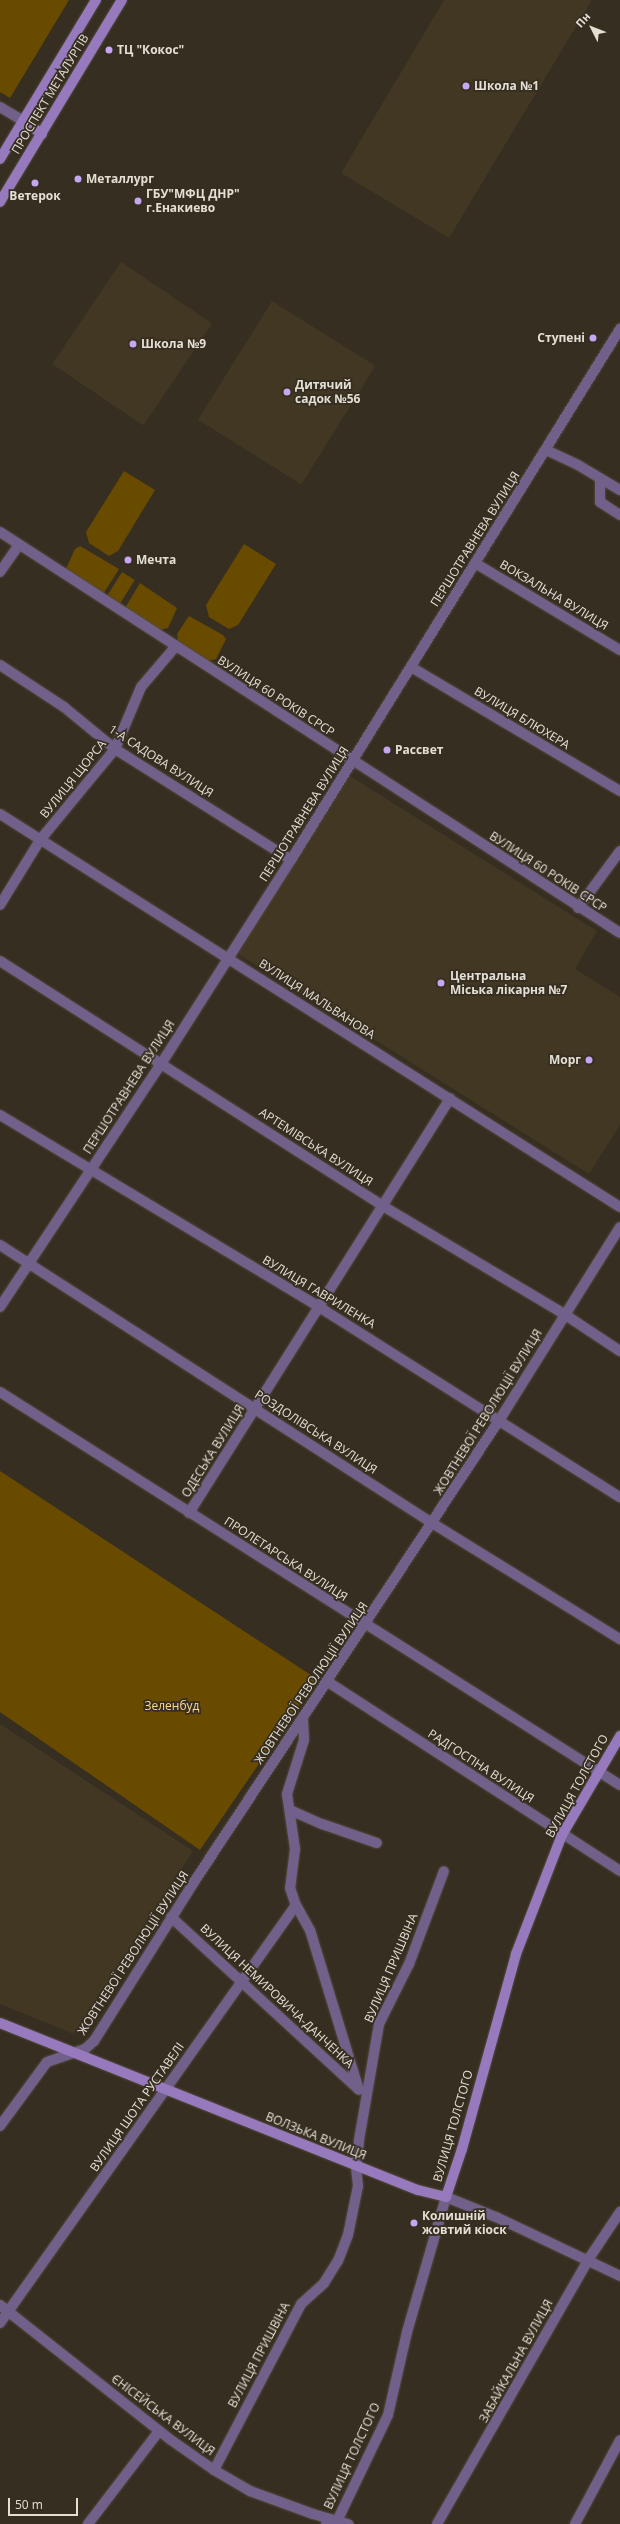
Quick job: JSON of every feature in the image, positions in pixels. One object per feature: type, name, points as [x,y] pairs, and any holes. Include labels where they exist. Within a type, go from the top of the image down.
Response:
[{"type":"street","name":"ПРОСПЕКТ МЕТАЛУРГІВ","points":[[0,159],[96,0]]},
{"type":"street","name":"ПРОСПЕКТ МЕТАЛУРГІВ","points":[[0,202],[122,0]]},
{"type":"street","points":[[0,106],[42,134]]},
{"type":"street","name":"ПЕРШОТРАВНЕВА ВУЛИЦЯ","points":[[0,1307],[161,1064],[227,957],[292,860],[620,329]]},
{"type":"street","points":[[546,450],[578,465],[620,490]]},
{"type":"street","points":[[600,479],[600,502],[620,515]]},
{"type":"street","name":"ВУЛИЦЯ 60 РОКІВ СРСР","points":[[0,532],[578,908],[620,933]]},
{"type":"street","points":[[0,572],[19,545]]},
{"type":"street","name":"ВОКЗАЛЬНА ВУЛИЦЯ","points":[[475,563],[620,650]]},
{"type":"street","name":"ВУЛИЦЯ ЩОРСА","points":[[0,905],[40,840],[115,749],[141,687],[175,647]]},
{"type":"street","name":"1-А САДОВА ВУЛИЦЯ","points":[[0,665],[64,707],[115,749],[292,860]]},
{"type":"street","name":"ВУЛИЦЯ БЛЮХЕРА","points":[[411,666],[620,791]]},
{"type":"street","name":"ВУЛИЦЯ МАЛЬВАНОВА","points":[[0,814],[620,1207]]},
{"type":"street","points":[[578,908],[620,851]]},
{"type":"street","name":"АРТЕМІВСЬКА ВУЛИЦЯ","points":[[0,961],[383,1206],[564,1314],[620,1351]]},
{"type":"street","name":"ОДЕСЬКА ВУЛИЦЯ","points":[[189,1513],[450,1098]]},
{"type":"street","name":"ВУЛИЦЯ ГАВРИЛЕНКА","points":[[0,1115],[319,1307],[500,1419],[620,1497]]},
{"type":"street","name":"ЖОВТНЕВОЇ РЕВОЛЮЦІЇ ВУЛИЦЯ","points":[[0,2126],[47,2062],[71,2052],[84,2049],[94,2041],[171,1917],[303,1720],[500,1419],[564,1314],[620,1227]]},
{"type":"street","name":"РОЗДОЛІВСЬКА ВУЛИЦЯ","points":[[0,1245],[432,1523],[620,1639]]},
{"type":"street","name":"ПРОЛЕТАРСЬКА ВУЛИЦЯ","points":[[0,1392],[365,1626],[620,1785]]},
{"type":"street","name":"РАДГОСПНА ВУЛИЦЯ","points":[[328,1682],[562,1835],[620,1871]]},
{"type":"street","points":[[303,1720],[304,1740],[287,1794],[295,1849],[290,1888],[296,1905],[310,1930],[362,2092]]},
{"type":"street","name":"ВУЛИЦЯ ТОЛСТОГО","points":[[326,2524],[338,2519],[388,2415],[407,2332],[446,2197],[462,2149],[516,1954],[562,1835],[598,1770],[620,1736]]},
{"type":"street","points":[[290,1810],[322,1824],[377,1843]]},
{"type":"street","name":"ВУЛИЦЯ ПРИШВІНА","points":[[214,2470],[301,2304],[324,2283],[338,2261],[348,2235],[358,2186],[356,2166],[362,2092],[379,2024],[409,1964],[444,1871]]},
{"type":"street","name":"ВУЛИЦЯ ШОТА РУСТАВЕЛІ","points":[[0,2323],[241,1979],[296,1905]]},
{"type":"street","name":"ВУЛИЦЯ НЕМИРОВИЧА-ДАНЧЕНКА","points":[[171,1917],[241,1979],[362,2092]]},
{"type":"street","name":"ВОЛЗЬКА ВУЛИЦЯ","points":[[0,2024],[356,2166],[418,2190],[446,2197],[496,2217],[620,2276]]},
{"type":"street","name":"ЗАБАЙКАЛЬНА ВУЛИЦЯ","points":[[437,2524],[588,2260],[620,2212]]},
{"type":"street","name":"ЄНІСЕЙСЬКА ВУЛИЦЯ","points":[[0,2305],[159,2431],[214,2470],[250,2491],[312,2514],[338,2519],[349,2524]]},
{"type":"street","points":[[88,2524],[159,2431]]},
{"type":"street","points":[[575,2524],[620,2440]]},
{"type":"shaded area","name":"Школа №1","points":[[444,0],[592,0],[449,238],[341,173]]},
{"type":"shaded area","name":"Школа №9","points":[[121,262],[212,324],[143,425],[52,364]]},
{"type":"shaded area","name":"Дитячий садок №56","points":[[272,301],[375,366],[301,484],[198,420]]},
{"type":"shaded area","name":"Центральна Міська лікарня №7","points":[[350,776],[597,931],[575,969],[620,997],[620,1125],[589,1174],[238,954]]},
{"type":"shaded area","points":[[0,1724],[193,1851],[76,2035],[0,2004]]},
{"type":"green space","points":[[0,0],[69,0],[10,98],[0,92]]},
{"type":"green space","points":[[124,471],[155,490],[118,551],[109,556],[89,543],[86,532]]},
{"type":"green space","points":[[244,544],[276,564],[238,625],[229,629],[209,617],[206,605]]},
{"type":"green space","points":[[80,546],[119,569],[103,594],[66,569],[75,549]]},
{"type":"green space","points":[[122,572],[135,580],[120,604],[107,596]]},
{"type":"green space","points":[[140,583],[177,608],[168,628],[159,630],[125,608]]},
{"type":"green space","points":[[189,616],[223,635],[226,639],[216,659],[208,661],[178,642],[177,634]]},
{"type":"green space","name":"Зеленбуд","points":[[0,1471],[317,1679],[200,1850],[0,1712]]},
{"type":"place","name":"ТЦ \"Кокос\"","points":[[109,50]]},
{"type":"place","name":"Школа №1","points":[[466,86]]},
{"type":"place","name":"Металлург","points":[[78,179]]},
{"type":"place","name":"Ветерок","points":[[35,183]]},
{"type":"place","name":"ГБУ\"МФЦ ДНР\" г.Енакиево","points":[[138,201]]},
{"type":"place","name":"Ступені","points":[[593,338]]},
{"type":"place","name":"Школа №9","points":[[133,344]]},
{"type":"place","name":"Дитячий садок №56","points":[[287,392]]},
{"type":"place","name":"Мечта","points":[[128,560]]},
{"type":"place","name":"Рассвет","points":[[387,750]]},
{"type":"place","name":"Центральна Міська лікарня №7","points":[[441,983]]},
{"type":"place","name":"Морг","points":[[589,1060]]},
{"type":"place","name":"Колишній жовтий кіоск","points":[[414,2223]]}]
